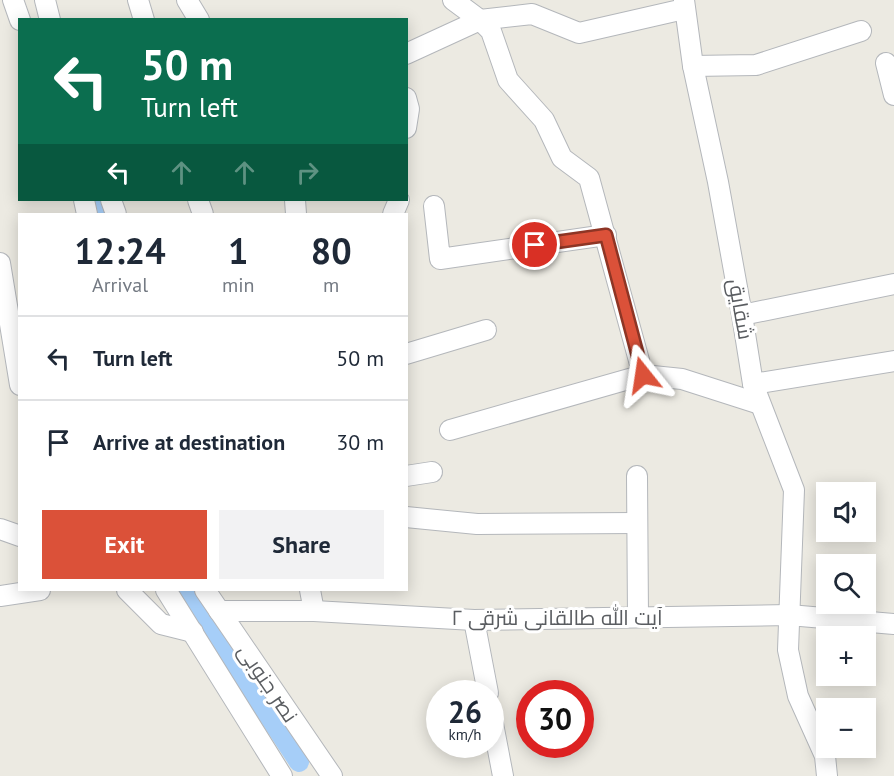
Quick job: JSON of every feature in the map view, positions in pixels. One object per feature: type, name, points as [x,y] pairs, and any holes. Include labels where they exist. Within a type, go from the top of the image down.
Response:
[{"type":"street","points":[[13,0],[19,18]]},
{"type":"street","points":[[45,0],[50,18]]},
{"type":"street","points":[[138,0],[143,18]]},
{"type":"street","points":[[187,0],[199,18]]},
{"type":"street","points":[[453,0],[491,31],[508,80],[544,120],[562,158],[589,178],[643,375]]},
{"type":"street","points":[[408,53],[480,20],[532,14],[579,33],[684,5]]},
{"type":"street","name":"شقایق","points":[[684,5],[693,66],[718,182],[753,384],[794,490],[788,650],[798,696],[825,756],[827,776]]},
{"type":"street","points":[[693,66],[756,65],[861,31]]},
{"type":"street","points":[[886,63],[894,95]]},
{"type":"street","points":[[434,206],[440,259],[606,235]]},
{"type":"street","points":[[0,263],[18,373]]},
{"type":"street","points":[[742,315],[894,284]]},
{"type":"street","points":[[408,353],[486,330]]},
{"type":"street","points":[[753,384],[894,361]]},
{"type":"street","points":[[450,430],[643,375],[682,380],[760,404]]},
{"type":"street","points":[[408,477],[432,472]]},
{"type":"street","points":[[637,476],[638,617]]},
{"type":"street","points":[[408,517],[477,524],[638,523]]},
{"type":"street","points":[[0,529],[18,535]]},
{"type":"street","points":[[0,596],[33,591]]},
{"type":"street","points":[[128,591],[161,624],[197,630]]},
{"type":"street","points":[[167,591],[197,630],[282,776]]},
{"type":"street","name":"نصر جنوبی","points":[[205,591],[332,776]]},
{"type":"street","points":[[310,591],[314,611]]},
{"type":"street","points":[[197,630],[219,611]]},
{"type":"street","name":"آیت الله طالقانی شرقی ۲","points":[[219,611],[314,611],[474,620],[789,615],[894,624]]},
{"type":"street","points":[[474,620],[486,680]]},
{"type":"street","points":[[500,758],[503,776]]},
{"type":"waterway","points":[[93,201],[98,213]]},
{"type":"waterway","points":[[187,591],[299,762]]},
{"type":"route","points":[[535,245],[606,235],[643,375]]}]
